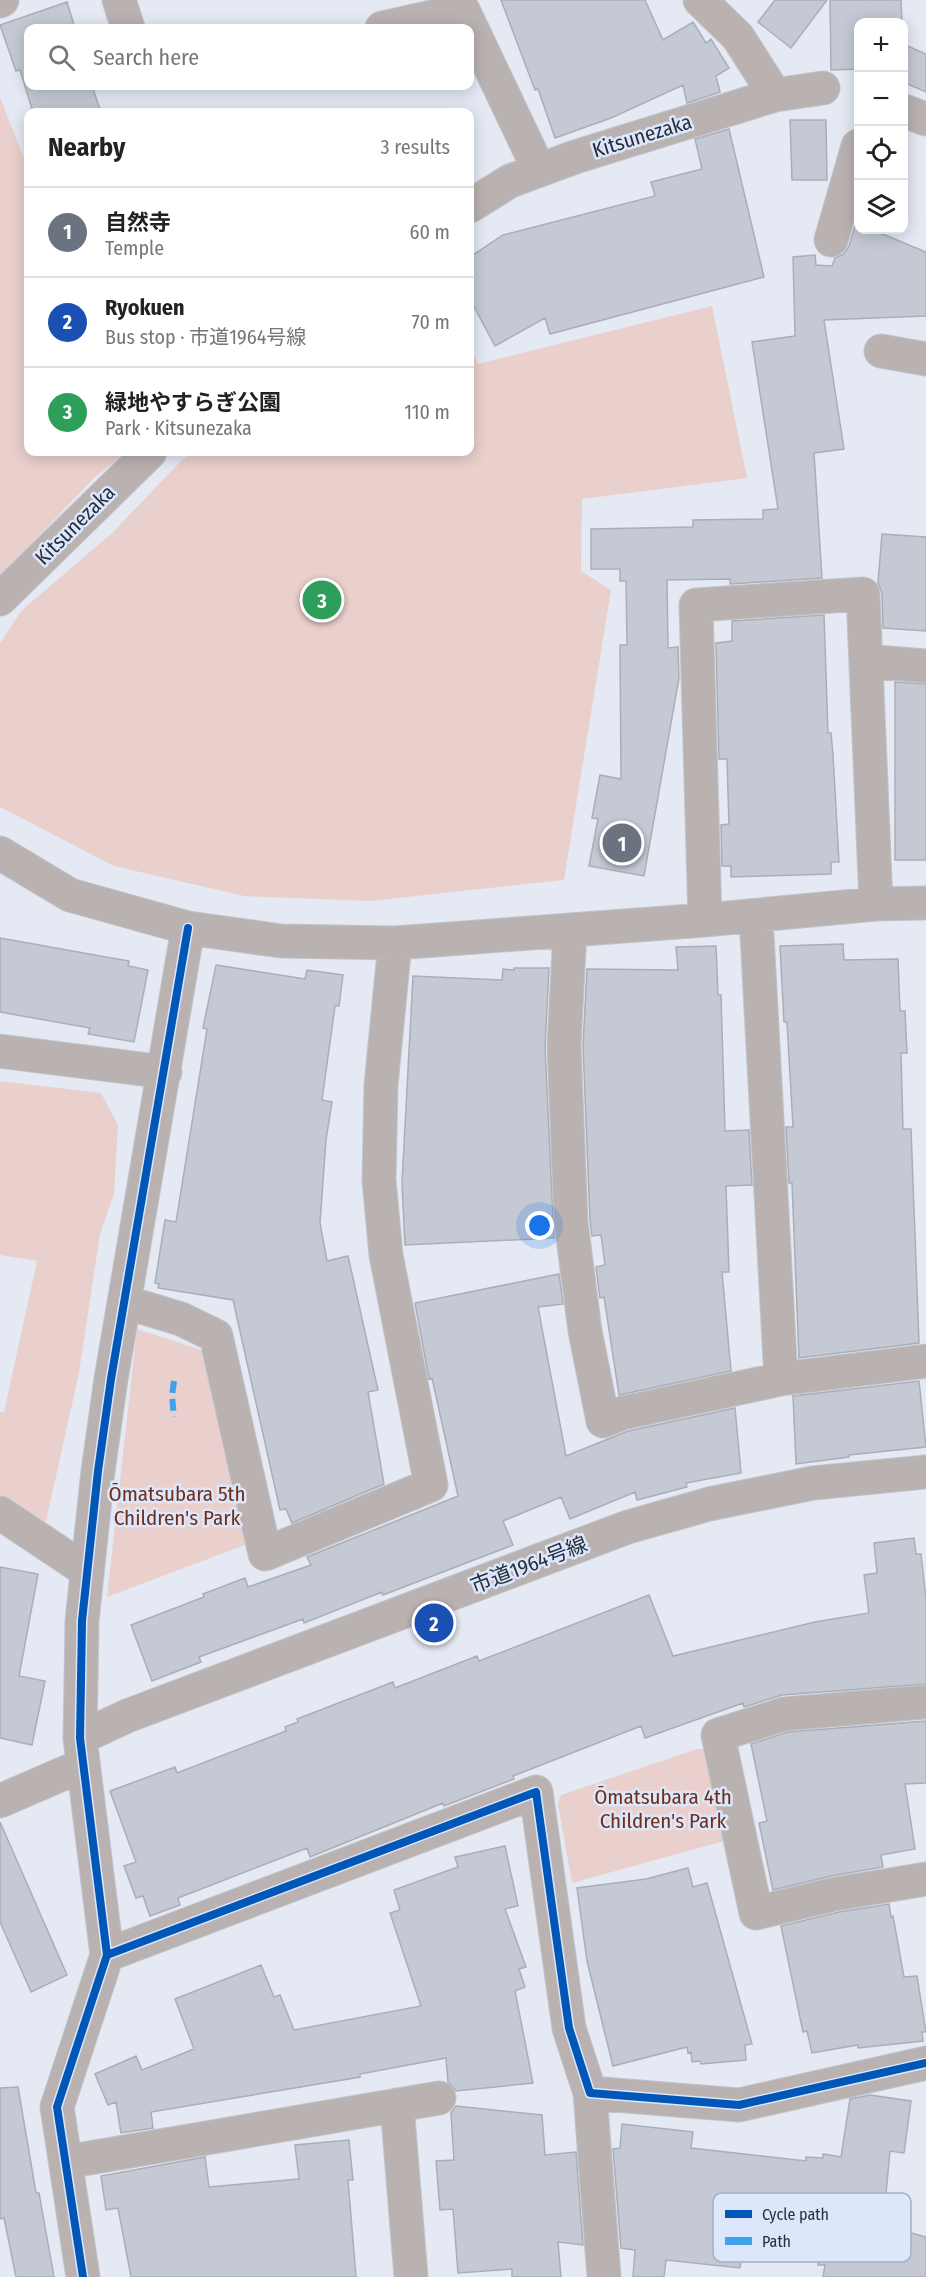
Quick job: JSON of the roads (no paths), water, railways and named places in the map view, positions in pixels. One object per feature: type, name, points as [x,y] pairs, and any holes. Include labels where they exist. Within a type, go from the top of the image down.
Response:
[{"type":"street","points":[[119,0],[127,24]]},
{"type":"street","points":[[700,0],[738,37],[775,95]]},
{"type":"street","points":[[400,24],[463,10],[470,24]]},
{"type":"street","points":[[474,33],[539,170]]},
{"type":"street","name":"Kitsunezaka","points":[[474,204],[510,181],[539,170],[775,95],[823,88]]},
{"type":"street","points":[[908,113],[926,119]]},
{"type":"street","points":[[831,240],[854,160]]},
{"type":"street","points":[[881,351],[926,359]]},
{"type":"street","name":"Kitsunezaka","points":[[0,599],[146,456]]},
{"type":"street","points":[[705,920],[696,605],[863,594],[876,904]]},
{"type":"street","points":[[866,661],[926,666]]},
{"type":"street","points":[[0,853],[70,895],[188,928],[280,941],[395,943],[756,916],[876,904],[926,903]]},
{"type":"street","points":[[756,916],[781,1379]]},
{"type":"street","points":[[84,2277],[57,2107],[107,1955],[81,1751],[82,1621],[98,1471],[188,928]]},
{"type":"street","points":[[570,930],[564,1046],[571,1222],[585,1331],[603,1421],[622,1413],[781,1379],[926,1360]]},
{"type":"street","points":[[125,1302],[181,1319],[216,1336],[265,1554],[431,1485],[386,1255],[379,1180],[381,1085],[395,943]]},
{"type":"street","points":[[0,1051],[165,1072]]},
{"type":"street","name":"市道1964号線","points":[[0,1801],[81,1751],[127,1716],[628,1527],[709,1504],[813,1483],[926,1472]]},
{"type":"street","points":[[0,1513],[87,1571]]},
{"type":"street","points":[[926,1702],[784,1714],[718,1736],[756,1913],[835,1894],[926,1879]]},
{"type":"street","points":[[107,1955],[536,1792],[569,2028],[590,2092],[604,2277]]},
{"type":"street","points":[[590,2092],[739,2105],[926,2063]]},
{"type":"street","points":[[66,2162],[439,2098]]},
{"type":"street","points":[[398,2105],[411,2277]]},
{"type":"place","name":"緑地やすらぎ公園","points":[[322,600]]},
{"type":"place","name":"自然寺","points":[[622,843]]},
{"type":"place","name":"Ryokuen","points":[[434,1623]]},
{"type":"park label","name":"Ōmatsubara 5th Children's Park","points":[[177,1506]]},
{"type":"park label","name":"Ōmatsubara 4th Children's Park","points":[[663,1809]]}]
